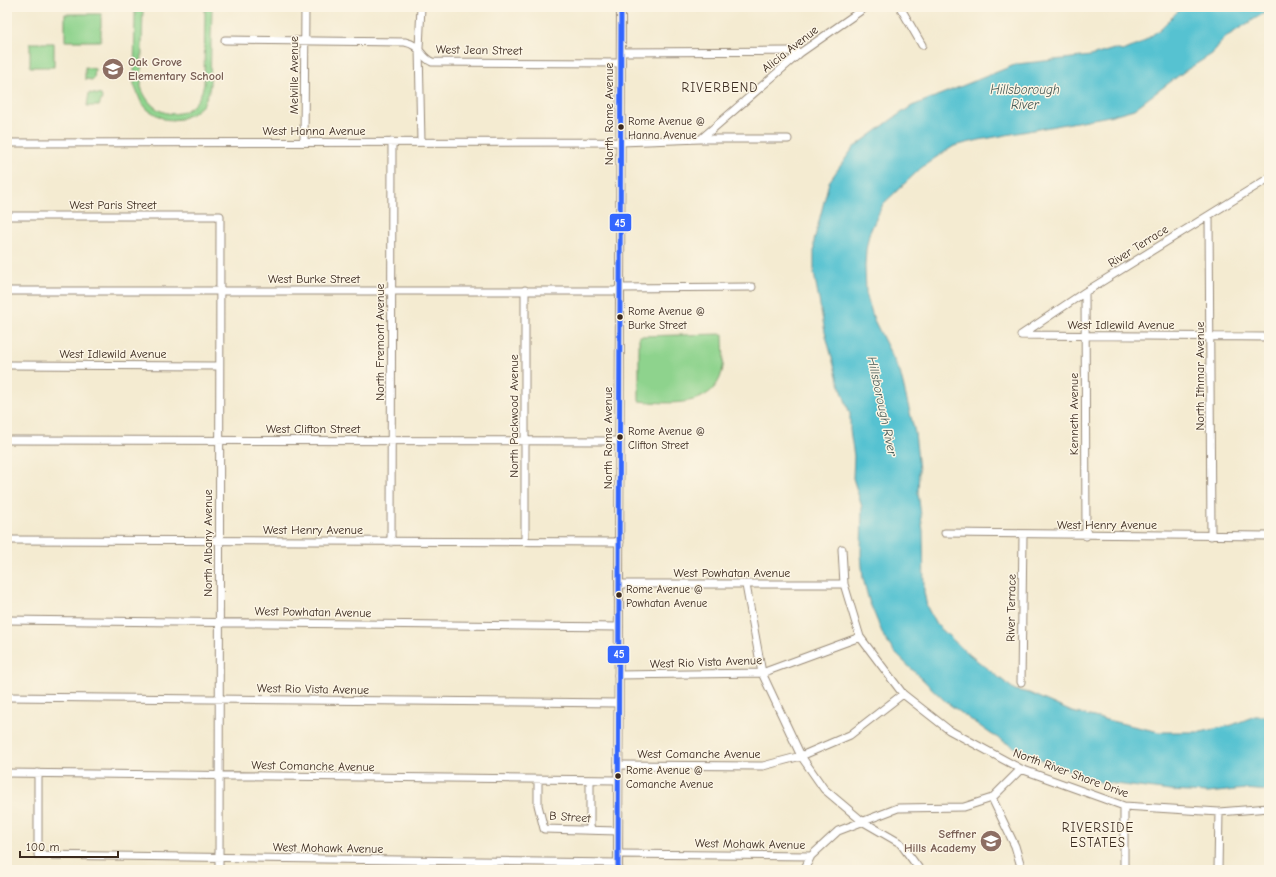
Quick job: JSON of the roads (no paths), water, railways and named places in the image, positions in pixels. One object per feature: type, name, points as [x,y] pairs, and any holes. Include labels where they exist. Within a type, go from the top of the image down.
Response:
[{"type":"street","name":"Melville Avenue","points":[[304,142],[305,7]]},
{"type":"street","points":[[421,7],[419,48],[421,142]]},
{"type":"street","name":"North Rome Avenue","points":[[618,866],[621,7]]},
{"type":"street","name":"Alicia Avenue","points":[[701,139],[800,53],[866,7]]},
{"type":"street","points":[[900,7],[922,45]]},
{"type":"street","name":"West Jean Street","points":[[225,40],[405,42],[419,48],[426,59],[432,62],[621,62]]},
{"type":"street","points":[[621,52],[791,51],[800,53]]},
{"type":"street","points":[[621,142],[701,139],[788,139]]},
{"type":"street","name":"North Fremont Avenue","points":[[391,542],[392,142]]},
{"type":"street","name":"West Hanna Avenue","points":[[7,143],[621,142]]},
{"type":"street","name":"River Terrace","points":[[1021,336],[1085,292],[1269,178]]},
{"type":"street","name":"West Paris Street","points":[[7,216],[220,216]]},
{"type":"street","name":"North Albany Avenue","points":[[219,870],[220,216]]},
{"type":"street","name":"North Ithmar Avenue","points":[[1209,216],[1211,536]]},
{"type":"street","name":"West Burke Street","points":[[7,291],[615,291],[620,288],[752,287]]},
{"type":"street","name":"North Packwood Avenue","points":[[525,290],[525,542]]},
{"type":"street","name":"Kenneth Avenue","points":[[1085,292],[1086,536]]},
{"type":"street","name":"West Idlewild Avenue","points":[[1021,336],[1269,337]]},
{"type":"street","name":"West Idlewild Avenue","points":[[7,365],[219,366]]},
{"type":"street","name":"West Clifton Street","points":[[7,440],[620,441]]},
{"type":"street","name":"West Henry Avenue","points":[[945,534],[1269,536]]},
{"type":"street","name":"River Terrace","points":[[1021,682],[1023,534]]},
{"type":"street","name":"West Henry Avenue","points":[[7,540],[620,542]]},
{"type":"street","name":"North River Shore Drive","points":[[842,549],[844,584],[860,638],[903,694],[949,730],[1021,769],[1124,806],[1219,812],[1269,808]]},
{"type":"street","name":"West Powhatan Avenue","points":[[619,584],[844,584]]},
{"type":"street","points":[[746,585],[762,673],[802,756],[824,790],[862,821],[900,843],[920,870]]},
{"type":"street","name":"West Powhatan Avenue","points":[[7,620],[619,627]]},
{"type":"street","name":"West Rio Vista Avenue","points":[[618,675],[762,673],[860,638]]},
{"type":"street","name":"West Comanche Avenue","points":[[618,765],[763,766],[802,756],[850,736],[903,694]]},
{"type":"street","name":"West Rio Vista Avenue","points":[[7,697],[618,703]]},
{"type":"street","name":"West Mohawk Avenue","points":[[618,854],[811,856],[838,831],[898,808],[964,807],[992,798],[1021,769]]},
{"type":"street","name":"West Comanche Avenue","points":[[7,773],[618,780]]},
{"type":"street","name":"West Mohawk Avenue","points":[[38,773],[38,855],[618,866]]},
{"type":"street","name":"B Street","points":[[538,780],[538,805],[544,829],[618,831]]},
{"type":"street","points":[[590,780],[590,830]]},
{"type":"street","points":[[992,798],[1014,846],[1022,870]]},
{"type":"street","points":[[1124,806],[1124,870]]},
{"type":"street","points":[[1218,870],[1219,812]]},
{"type":"street","points":[[804,870],[811,856]]},
{"type":"water","name":"Hillsborough River","points":[[1182,7],[1269,7],[1269,10],[1224,38],[1212,54],[1185,71],[1134,109],[1109,116],[954,146],[935,158],[921,168],[883,204],[869,234],[865,266],[866,293],[874,320],[900,372],[915,433],[919,470],[918,493],[923,531],[924,592],[927,607],[936,624],[966,652],[1015,690],[1029,693],[1072,712],[1159,732],[1201,732],[1232,725],[1255,716],[1269,716],[1269,791],[1245,789],[1208,793],[1170,791],[1100,782],[1024,753],[991,734],[946,702],[894,652],[884,637],[869,601],[863,578],[861,554],[862,507],[853,478],[854,456],[850,430],[850,414],[838,380],[825,332],[814,273],[814,241],[829,182],[853,148],[895,117],[912,106],[1017,64],[1091,56],[1114,49],[1123,51],[1140,44],[1159,30]]},
{"type":"place","name":"Oak Grove Elementary School","points":[[113,69]]},
{"type":"place","name":"Rome Avenue @ Hanna Avenue","points":[[621,127]]},
{"type":"place","name":"Rome Avenue @ Burke Street","points":[[620,317]]},
{"type":"place","name":"Rome Avenue @ Clifton Street","points":[[620,437]]},
{"type":"place","name":"Rome Avenue @ Powhatan Avenue","points":[[619,595]]},
{"type":"place","name":"Rome Avenue @ Comanche Avenue","points":[[618,776]]},
{"type":"place","name":"Seffner Hills Academy","points":[[991,841]]},
{"type":"district","name":"RIVERBEND","points":[[720,87]]},
{"type":"district","name":"RIVERSIDE ESTATES","points":[[1098,834]]}]
